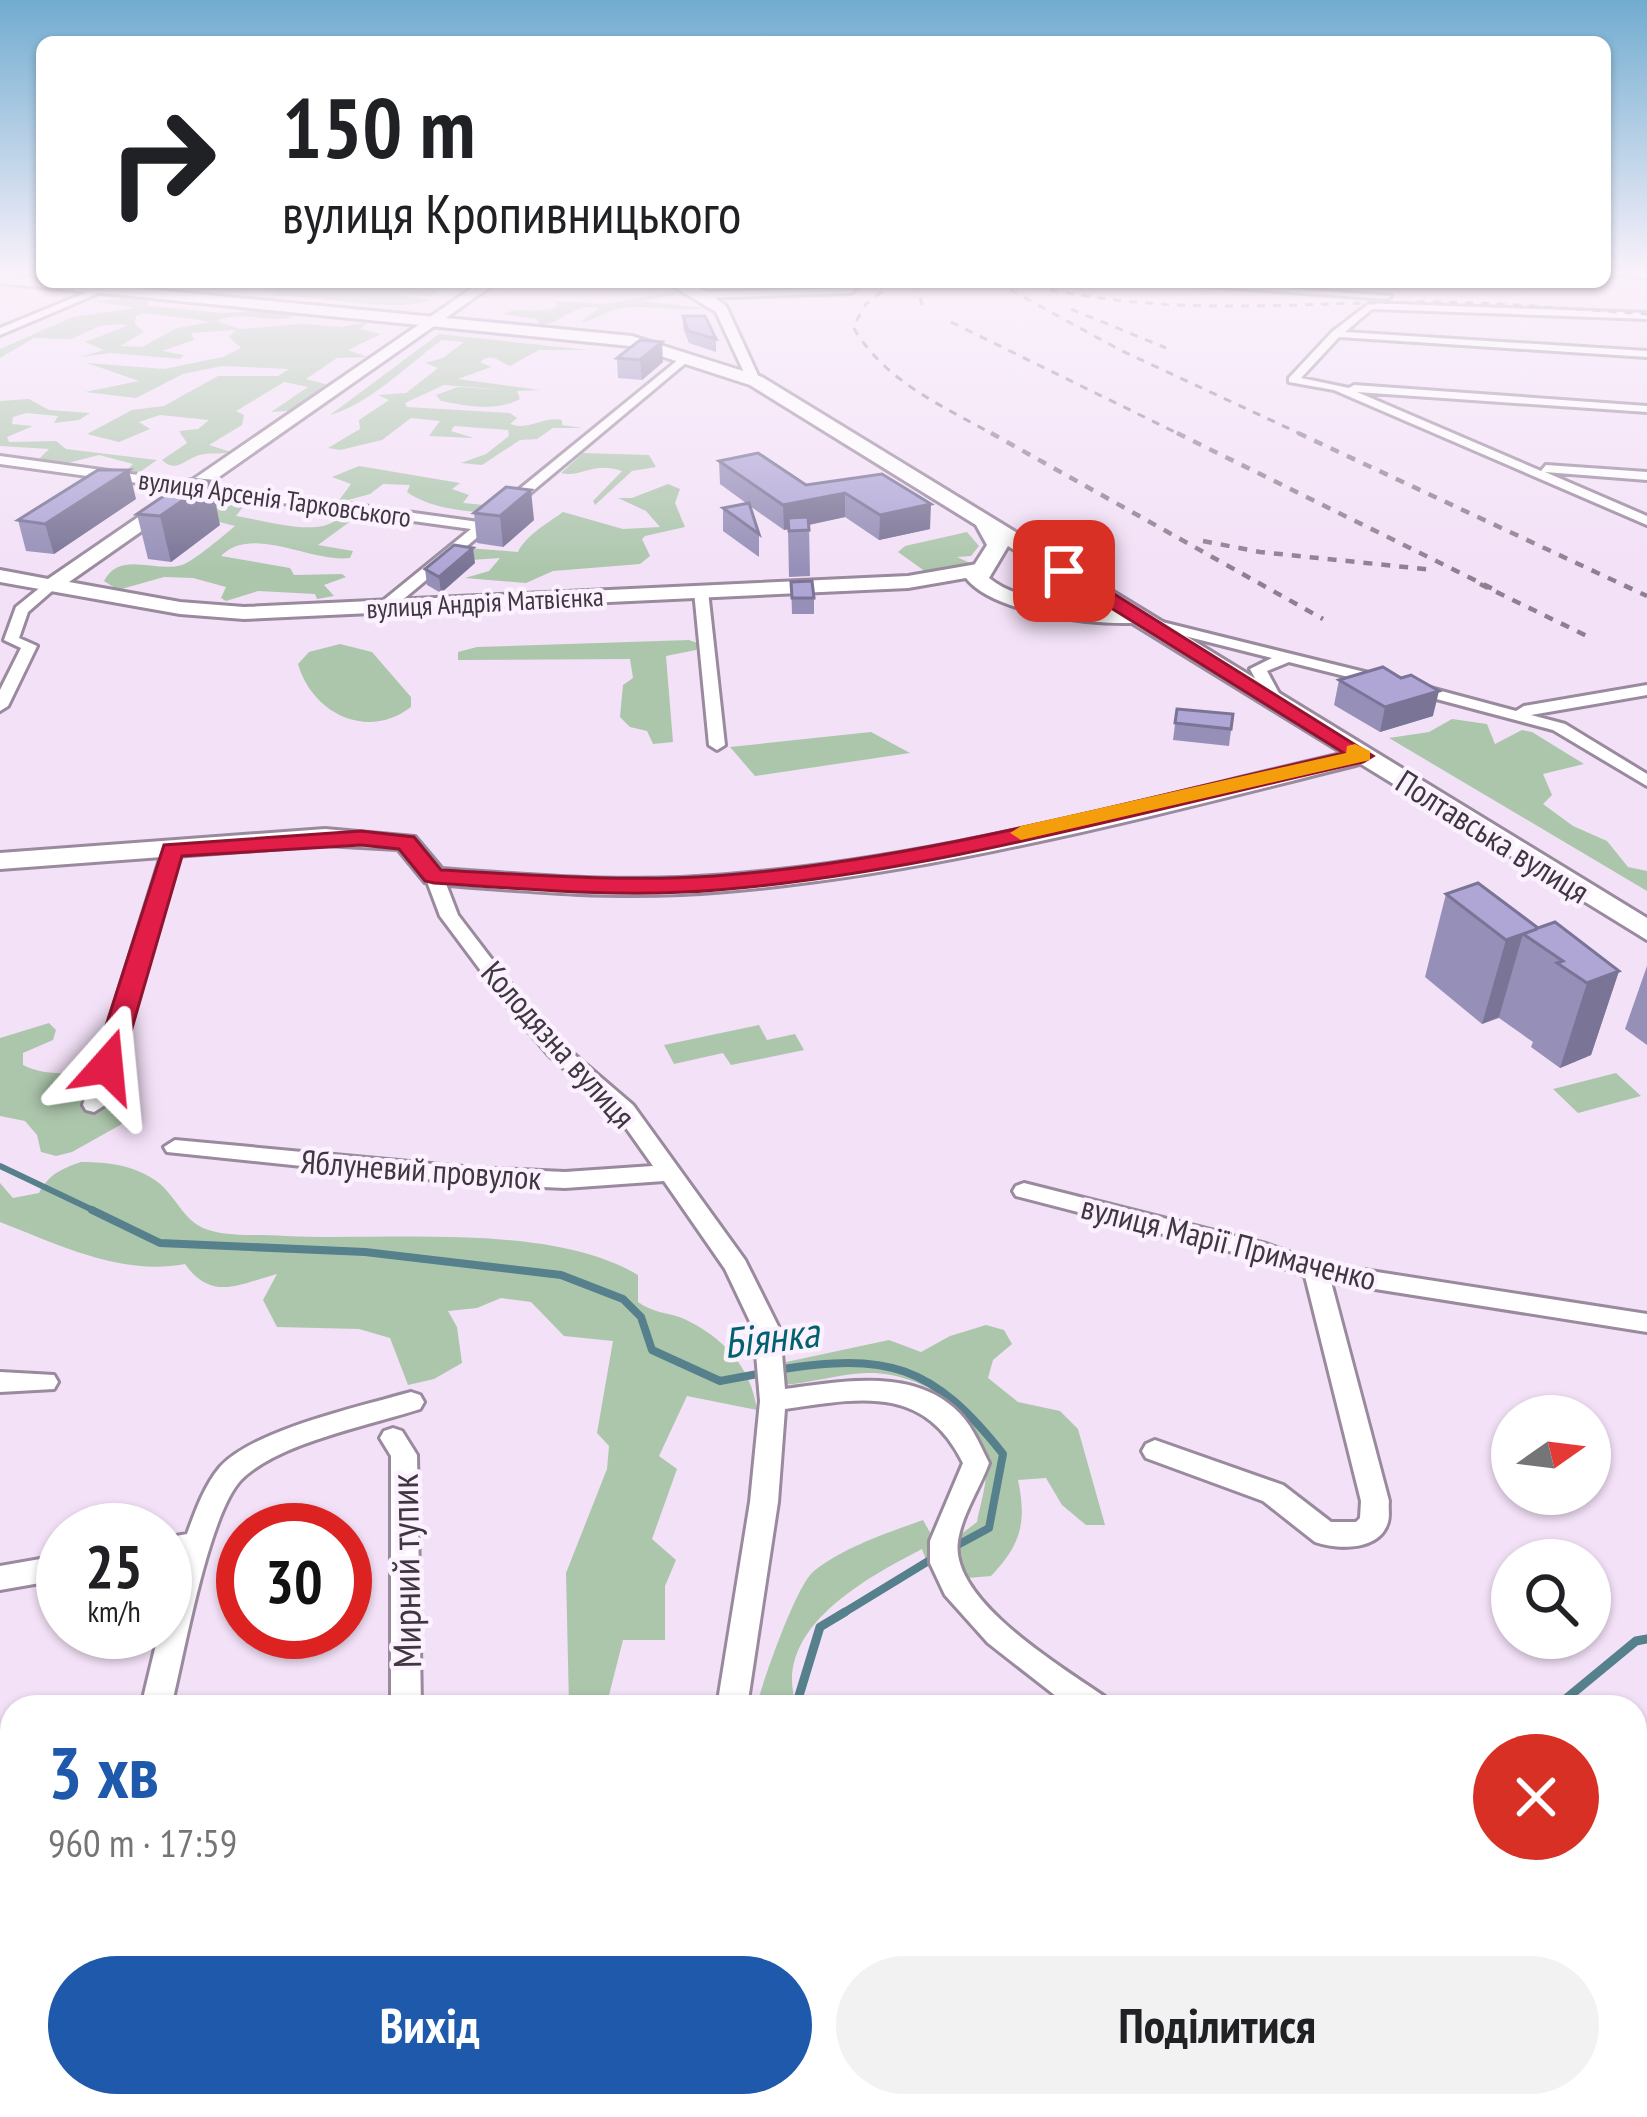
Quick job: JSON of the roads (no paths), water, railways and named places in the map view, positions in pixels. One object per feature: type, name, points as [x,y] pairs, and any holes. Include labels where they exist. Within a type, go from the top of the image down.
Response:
[{"type":"main road","name":"Полтавська вулиця","points":[[730,372],[756,381],[1158,625],[1647,931]]},
{"type":"main road","points":[[985,524],[998,545],[979,584],[1009,598],[1158,625]]},
{"type":"main road","points":[[983,569],[1023,561],[1064,571],[1073,581],[1064,593],[1039,600],[1009,598]]},
{"type":"street","points":[[64,587],[193,488],[367,372]]},
{"type":"street","points":[[0,706],[30,646],[11,640],[21,610],[217,490],[375,372]]},
{"type":"street","points":[[388,608],[478,526],[670,372]]},
{"type":"street","points":[[752,372],[756,381]]},
{"type":"street","points":[[1301,372],[1293,380],[1337,387],[1647,409]]},
{"type":"street","points":[[1337,387],[1647,521]]},
{"type":"street","name":"вулиця Арсенія Тарковського","points":[[0,460],[478,526]]},
{"type":"street","points":[[1533,468],[1647,476]]},
{"type":"street","points":[[908,582],[983,569]]},
{"type":"street","name":"вулиця Андрія Матвієнка","points":[[0,576],[220,613],[908,582]]},
{"type":"street","points":[[908,582],[1009,598]]},
{"type":"street","points":[[701,591],[717,745]]},
{"type":"street","points":[[1158,625],[1512,712],[1559,727],[1647,781]]},
{"type":"street","points":[[1273,697],[1258,669],[1266,662],[1296,660]]},
{"type":"street","points":[[1512,712],[1566,707],[1647,690]]},
{"type":"street","points":[[0,861],[325,837],[406,842],[434,876],[569,884],[716,883],[902,858],[1363,756]]},
{"type":"street","points":[[94,1105],[172,850]]},
{"type":"street","name":"Колодязна вулиця","points":[[434,876],[449,916],[515,1003],[556,1050],[625,1110],[736,1266],[767,1330],[772,1396],[757,1567],[735,1695]]},
{"type":"street","name":"Яблуневий провулок","points":[[176,1147],[474,1176],[566,1180],[667,1173]]},
{"type":"street","name":"вулиця Марії Примаченко","points":[[1024,1191],[1266,1252],[1316,1271],[1647,1323]]},
{"type":"street","points":[[1155,1451],[1273,1493],[1325,1534],[1362,1534],[1374,1522],[1376,1501],[1316,1271]]},
{"type":"street","points":[[0,1382],[45,1382]]},
{"type":"street","points":[[772,1396],[871,1392],[923,1396],[964,1430],[976,1463],[943,1555],[952,1583],[989,1626],[1078,1695]]},
{"type":"street","points":[[159,1695],[200,1544],[217,1494],[233,1471],[280,1445],[411,1402]]},
{"type":"street","name":"Мирний тупик","points":[[393,1438],[404,1455],[406,1695]]},
{"type":"street","points":[[192,1545],[200,1544]]},
{"type":"street","points":[[0,1578],[36,1572]]},
{"type":"waterway","name":"Біянка","points":[[0,1166],[99,1213]]},
{"type":"waterway","name":"Біянка","points":[[92,1210],[160,1243],[365,1252],[561,1275],[623,1299],[641,1317],[652,1350],[720,1381],[763,1373]]},
{"type":"waterway","name":"Біянка","points":[[776,1370],[848,1363],[905,1372],[953,1400],[977,1424],[1003,1454],[989,1528],[952,1548]]},
{"type":"waterway","name":"Біянка","points":[[840,1615],[935,1557]]},
{"type":"waterway","name":"Біянка","points":[[840,1615],[845,1612]]},
{"type":"waterway","name":"Біянка","points":[[799,1695],[820,1627],[840,1615]]},
{"type":"waterway","name":"Біянка","points":[[1571,1695],[1636,1641],[1647,1639]]},
{"type":"railway","points":[[891,372],[996,436]]},
{"type":"railway","points":[[1052,372],[1183,436]]},
{"type":"railway","points":[[1167,372],[1305,436]]},
{"type":"railway","points":[[991,433],[1323,619]]},
{"type":"railway","points":[[1177,433],[1493,589]]},
{"type":"railway","points":[[1298,433],[1647,596]]},
{"type":"railway","points":[[1203,541],[1260,552],[1434,570]]},
{"type":"railway","points":[[1480,584],[1589,637]]}]
